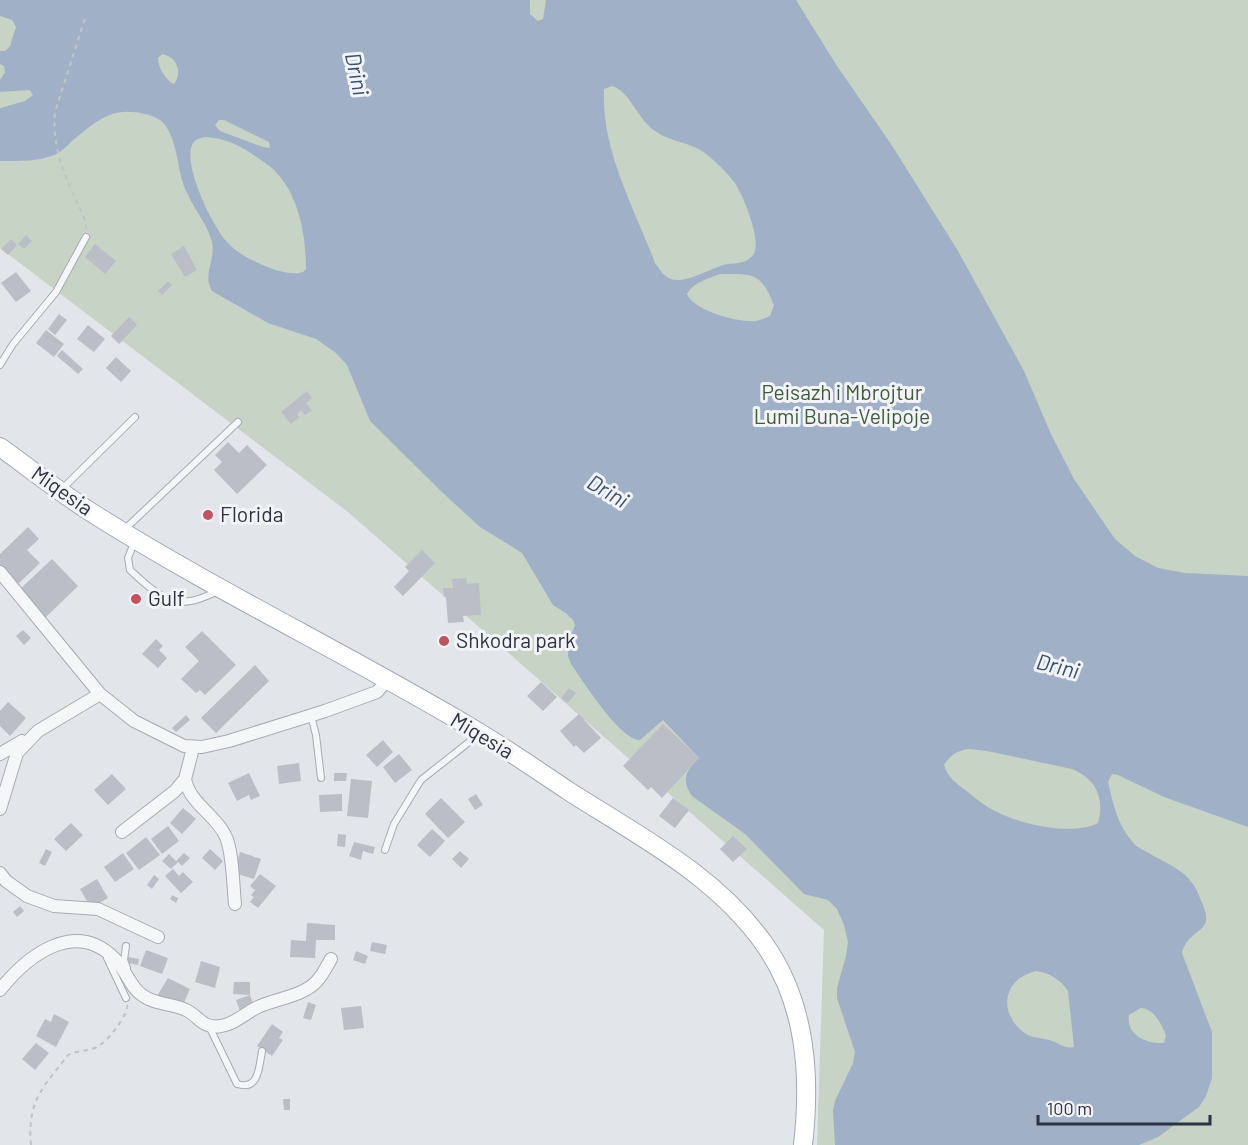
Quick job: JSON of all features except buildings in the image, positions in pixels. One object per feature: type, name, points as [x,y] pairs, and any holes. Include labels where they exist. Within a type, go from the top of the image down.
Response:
[{"type":"main road","name":"Miqesia","points":[[0,447],[129,535],[222,590],[480,733],[678,861],[707,884],[746,921],[765,946],[785,979],[797,1010],[805,1049],[807,1076],[807,1111],[803,1145]]},
{"type":"street","points":[[0,572],[100,694],[134,721],[184,746],[193,748],[228,741],[311,716],[377,692],[387,680]]},
{"type":"street","points":[[0,754],[100,694]]},
{"type":"street","points":[[0,809],[17,753],[38,731]]},
{"type":"street","points":[[122,831],[175,791],[184,779],[193,748]]},
{"type":"street","points":[[184,779],[193,799],[225,832],[234,904]]},
{"type":"street","points":[[0,873],[6,881],[27,896],[54,906],[98,909],[158,938]]},
{"type":"street","points":[[0,990],[15,970],[50,946],[66,942],[90,943],[117,960],[141,995],[154,1002],[188,1010],[200,1022],[208,1026],[220,1026],[231,1023],[257,1007],[294,994],[316,983],[331,959]]},
{"type":"lane","points":[[0,365],[13,344],[56,292],[86,237]]},
{"type":"lane","points":[[60,490],[135,417]]},
{"type":"lane","points":[[222,590],[190,602],[172,602],[149,587],[130,570],[129,535],[238,422]]},
{"type":"lane","points":[[311,716],[316,735],[321,778]]},
{"type":"lane","points":[[384,850],[394,824],[421,780],[480,733]]},
{"type":"lane","points":[[96,946],[109,960],[126,998]]},
{"type":"lane","points":[[126,946],[124,960],[141,995]]},
{"type":"lane","points":[[208,1026],[237,1084],[244,1086],[253,1083],[257,1077],[262,1051]]},
{"type":"path","points":[[86,15],[55,112],[53,129],[56,154],[86,222],[86,237]]},
{"type":"path","points":[[31,1145],[30,1124],[39,1093],[69,1055],[75,1051],[90,1050],[104,1042],[128,1010],[126,998]]},
{"type":"green space","name":"Peisazh i Mbrojtur Lumi Buna-Velipoje","points":[[0,0],[1248,0],[1248,1145],[817,1145],[824,930],[348,512],[0,248]]},
{"type":"water","name":"Peisazh i Mbrojtur Lumi Buna-Velipoje","points":[[0,0],[530,0],[530,14],[538,21],[543,19],[546,0],[796,0],[958,251],[1024,371],[1051,434],[1074,479],[1115,539],[1135,556],[1158,568],[1185,573],[1248,576],[1248,827],[1164,797],[1118,775],[1112,774],[1108,782],[1116,813],[1133,843],[1185,875],[1196,889],[1205,912],[1204,925],[1187,942],[1182,953],[1212,1032],[1212,1078],[1206,1096],[1199,1107],[1158,1137],[1139,1145],[835,1145],[833,1111],[835,1101],[853,1063],[855,1052],[837,998],[837,988],[848,942],[837,909],[828,900],[804,894],[745,834],[692,796],[686,785],[686,775],[699,758],[663,720],[640,740],[622,730],[612,720],[571,664],[568,644],[575,625],[573,620],[553,605],[522,553],[480,527],[370,421],[347,365],[336,353],[316,339],[268,323],[212,291],[208,279],[212,242],[184,185],[174,144],[163,123],[145,114],[123,112],[114,114],[97,122],[54,155],[34,160],[0,161],[0,108],[25,101],[33,95],[30,90],[0,92],[0,80],[5,72],[4,66],[0,64],[0,51],[5,51],[10,46],[16,27],[12,20],[0,16]],"holes":[[[162,54],[175,62],[178,75],[174,84],[165,77],[158,62]],[[612,86],[624,93],[655,131],[667,138],[699,149],[721,167],[738,188],[751,218],[756,240],[752,257],[743,262],[723,265],[683,279],[668,278],[655,263],[620,178],[604,112],[604,89]],[[219,120],[224,120],[269,142],[270,148],[220,131],[215,125]],[[205,137],[238,145],[270,166],[283,180],[295,203],[302,229],[306,269],[303,272],[275,270],[243,255],[227,242],[214,223],[195,179],[190,152],[193,143]],[[720,274],[748,275],[760,281],[774,305],[770,316],[756,321],[718,315],[707,311],[691,300],[687,294],[697,284]],[[969,749],[987,751],[1072,769],[1080,773],[1097,790],[1100,805],[1098,823],[1088,827],[1062,829],[1035,825],[995,811],[960,786],[948,774],[944,765],[952,756]],[[1036,971],[1054,977],[1065,987],[1068,991],[1074,1047],[1065,1047],[1029,1035],[1014,1023],[1007,1005],[1011,988],[1017,980]],[[1141,1008],[1150,1011],[1157,1018],[1166,1035],[1164,1043],[1144,1040],[1134,1033],[1129,1022],[1129,1015]]]},
{"type":"place","name":"Florida","points":[[208,515]]},
{"type":"place","name":"Gulf","points":[[136,599]]},
{"type":"place","name":"Shkodra park","points":[[444,641]]},
{"type":"water label","name":"Drini","points":[[357,74]]},
{"type":"water label","name":"Drini","points":[[608,491]]},
{"type":"water label","name":"Drini","points":[[1058,666]]}]
